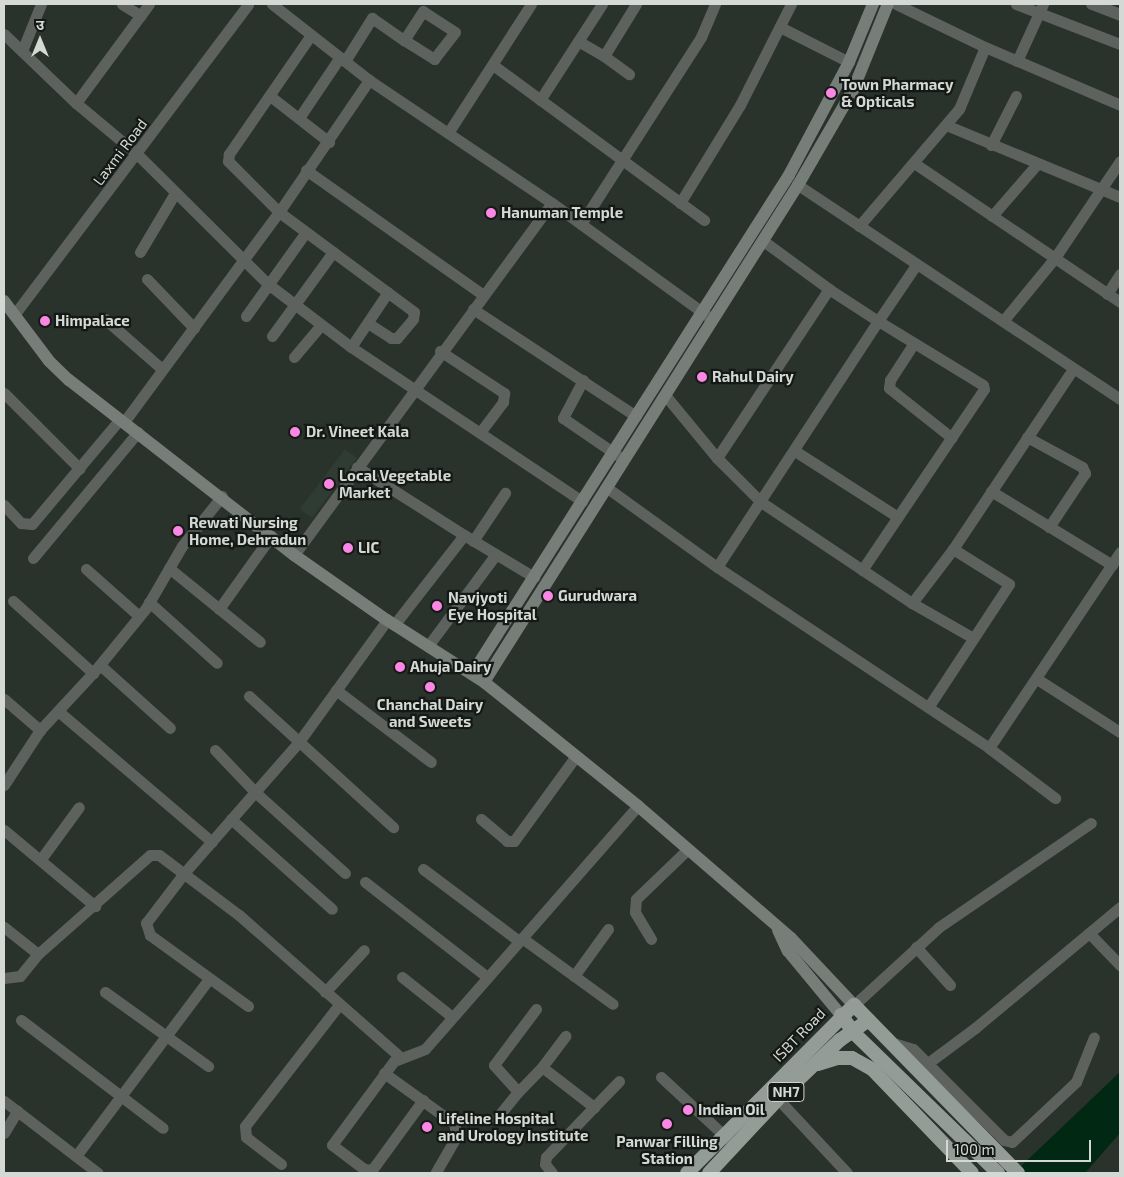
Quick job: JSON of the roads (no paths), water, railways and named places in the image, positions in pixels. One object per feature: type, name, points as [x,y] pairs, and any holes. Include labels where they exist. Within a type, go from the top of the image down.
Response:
[{"type":"highway","name":"ISBT Road","points":[[687,1173],[841,1015],[854,1005]]},
{"type":"highway","points":[[854,1005],[1018,1173]]},
{"type":"highway","points":[[841,1015],[853,1031],[998,1173]]},
{"type":"highway","name":"NH7","points":[[709,1173],[778,1099],[814,1064],[869,1020]]},
{"type":"highway","points":[[814,1064],[838,1058],[852,1058],[872,1069],[972,1173]]},
{"type":"main road","points":[[472,674],[582,501],[665,394],[707,316],[789,175],[849,62],[873,4]]},
{"type":"main road","points":[[484,682],[606,487],[636,416],[762,240],[798,185],[853,90],[888,4]]},
{"type":"main road","points":[[4,301],[49,360],[294,555],[391,622],[484,682],[638,806],[796,944],[854,1005]]},
{"type":"main road","points":[[778,930],[788,951],[841,1015]]},
{"type":"street","points":[[22,51],[41,4]]},
{"type":"street","points":[[122,4],[141,16]]},
{"type":"street","points":[[76,103],[149,4]]},
{"type":"street","name":"Laxmi Road","points":[[14,315],[248,4]]},
{"type":"street","points":[[272,4],[369,80],[552,203],[707,316]]},
{"type":"street","points":[[448,133],[531,4]]},
{"type":"street","points":[[540,100],[602,4]]},
{"type":"street","points":[[604,56],[636,4]]},
{"type":"street","points":[[581,224],[701,37],[715,4]]},
{"type":"street","points":[[680,203],[740,105],[791,4]]},
{"type":"street","points":[[896,4],[914,8],[985,47],[1120,105]]},
{"type":"street","points":[[1016,4],[1042,8],[1120,44]]},
{"type":"street","points":[[1092,4],[1120,15]]},
{"type":"street","points":[[299,118],[372,18],[404,40],[434,59],[455,32],[424,8],[404,40]]},
{"type":"street","points":[[1018,61],[1042,8]]},
{"type":"street","points":[[780,27],[849,62]]},
{"type":"street","points":[[4,34],[76,103],[137,154],[268,284],[351,347],[480,431],[582,501]]},
{"type":"street","points":[[311,35],[228,157],[230,164],[279,212],[412,309],[413,319],[394,339],[368,323]]},
{"type":"street","points":[[578,41],[604,56],[629,74]]},
{"type":"street","points":[[859,226],[946,125],[964,98],[985,47]]},
{"type":"street","points":[[492,65],[704,220]]},
{"type":"street","points":[[4,505],[21,523],[32,524],[80,469],[122,420],[194,328],[279,212],[306,170],[329,142],[369,80]]},
{"type":"street","points":[[270,96],[329,142]]},
{"type":"street","points":[[991,146],[1016,96]]},
{"type":"street","points":[[946,125],[991,146],[1120,196]]},
{"type":"street","points":[[1003,321],[1054,259],[1104,189],[1120,162]]},
{"type":"street","points":[[914,163],[1120,302]]},
{"type":"street","points":[[992,216],[1037,164]]},
{"type":"street","points":[[306,170],[483,295]]},
{"type":"street","points":[[798,185],[1120,399]]},
{"type":"street","points":[[140,252],[175,193]]},
{"type":"street","points":[[294,555],[440,351],[473,310],[552,203]]},
{"type":"street","points":[[246,316],[306,232]]},
{"type":"street","points":[[762,240],[829,289],[983,385],[983,393],[862,570]]},
{"type":"street","points":[[272,336],[333,252]]},
{"type":"street","points":[[717,567],[916,265]]},
{"type":"street","points":[[1107,294],[1120,274]]},
{"type":"street","points":[[147,280],[194,328]]},
{"type":"street","points":[[718,458],[829,289]]},
{"type":"street","points":[[351,347],[388,292]]},
{"type":"street","points":[[473,310],[636,416]]},
{"type":"street","points":[[105,319],[162,369]]},
{"type":"street","points":[[294,357],[321,325]]},
{"type":"street","points":[[914,343],[890,380],[889,388],[952,438]]},
{"type":"street","points":[[440,351],[504,393],[503,402],[480,431]]},
{"type":"street","points":[[912,603],[953,549],[1073,369]]},
{"type":"street","points":[[583,380],[564,411],[563,418],[618,456]]},
{"type":"street","points":[[4,393],[80,469]]},
{"type":"street","points":[[665,394],[718,458],[761,502],[912,603],[974,638]]},
{"type":"street","points":[[33,558],[138,432]]},
{"type":"street","points":[[1027,437],[1084,469],[1084,476],[1049,527]]},
{"type":"street","points":[[795,451],[898,517]]},
{"type":"street","points":[[357,466],[534,577]]},
{"type":"street","points":[[606,487],[717,567],[929,706],[1055,798]]},
{"type":"street","points":[[991,492],[1112,565]]},
{"type":"street","points":[[248,1006],[209,979],[146,929],[150,915],[185,872],[298,744],[336,690],[391,622],[469,538],[505,493]]},
{"type":"street","points":[[4,785],[40,730],[97,669],[139,616],[182,546],[222,496]]},
{"type":"street","points":[[219,609],[271,536]]},
{"type":"street","points":[[929,706],[1009,584],[953,549]]},
{"type":"street","points":[[989,748],[1038,679],[1120,552]]},
{"type":"street","points":[[428,646],[496,554]]},
{"type":"street","points":[[169,568],[260,642]]},
{"type":"street","points":[[86,569],[139,616]]},
{"type":"street","points":[[13,601],[170,728]]},
{"type":"street","points":[[149,602],[217,663]]},
{"type":"street","points":[[1038,679],[1120,732]]},
{"type":"street","points":[[336,690],[431,762]]},
{"type":"street","points":[[249,696],[298,744],[393,827]]},
{"type":"street","points":[[4,699],[40,730]]},
{"type":"street","points":[[58,711],[212,842]]},
{"type":"street","points":[[215,750],[255,792],[345,873]]},
{"type":"street","points":[[481,819],[507,841],[514,841],[576,756]]},
{"type":"street","points":[[423,1100],[376,1168],[364,1169],[332,1145],[384,1073],[400,1057],[425,1049],[451,1016],[638,806]]},
{"type":"street","points":[[42,859],[79,807]]},
{"type":"street","points":[[231,820],[332,909]]},
{"type":"street","points":[[854,1005],[916,947],[959,911],[1091,823]]},
{"type":"street","points":[[4,830],[42,859],[95,906]]},
{"type":"street","points":[[651,938],[635,912],[636,899],[687,850]]},
{"type":"street","points":[[4,978],[20,976],[38,954],[95,906],[150,855],[159,855],[185,872],[400,1057]]},
{"type":"street","points":[[423,869],[613,1004]]},
{"type":"street","points":[[365,882],[487,977]]},
{"type":"street","points":[[928,1063],[975,1028],[1120,908]]},
{"type":"street","points":[[4,927],[38,954]]},
{"type":"street","points":[[574,976],[608,929]]},
{"type":"street","points":[[1090,933],[1120,965]]},
{"type":"street","points":[[916,947],[950,985]]},
{"type":"street","points":[[325,992],[364,950]]},
{"type":"street","points":[[402,977],[451,1016]]},
{"type":"street","points":[[76,1156],[209,979]]},
{"type":"street","points":[[105,992],[167,1034],[208,1066]]},
{"type":"street","points":[[281,1164],[246,1137],[245,1126],[339,1005]]},
{"type":"street","points":[[518,1092],[494,1065],[536,1009]]},
{"type":"street","points":[[22,1020],[163,1128]]},
{"type":"street","points":[[496,1119],[542,1067],[565,1036]]},
{"type":"street","points":[[890,1042],[910,1046],[1004,1140],[1012,1142],[1076,1082],[1094,1037]]},
{"type":"street","points":[[542,1067],[594,1107]]},
{"type":"street","points":[[384,1073],[423,1100],[456,1128],[455,1139],[436,1173]]},
{"type":"street","points":[[661,1077],[724,1133],[734,1146]]},
{"type":"street","points":[[552,1173],[545,1164],[546,1157],[619,1081]]},
{"type":"street","points":[[778,1099],[847,1173]]},
{"type":"street","points":[[4,1100],[98,1173]]},
{"type":"street","points":[[4,1133],[17,1111]]},
{"type":"place","name":"Town Pharmacy & Opticals","points":[[831,93]]},
{"type":"place","name":"Hanuman Temple","points":[[491,213]]},
{"type":"place","name":"Himpalace","points":[[45,321]]},
{"type":"place","name":"Rahul Dairy","points":[[702,377]]},
{"type":"place","name":"Dr. Vineet Kala","points":[[295,432]]},
{"type":"place","name":"Local Vegetable Market","points":[[329,484]]},
{"type":"place","name":"Rewati Nursing Home, Dehradun","points":[[178,531]]},
{"type":"place","name":"LIC","points":[[348,548]]},
{"type":"place","name":"Gurudwara","points":[[548,596]]},
{"type":"place","name":"Navjyoti Eye Hospital","points":[[437,606]]},
{"type":"place","name":"Ahuja Dairy","points":[[400,667]]},
{"type":"place","name":"Chanchal Dairy and Sweets","points":[[430,687]]},
{"type":"place","name":"Indian Oil","points":[[688,1110]]},
{"type":"place","name":"Panwar Filling Station","points":[[667,1124]]},
{"type":"place","name":"Lifeline Hospital and Urology Institute","points":[[427,1127]]}]
